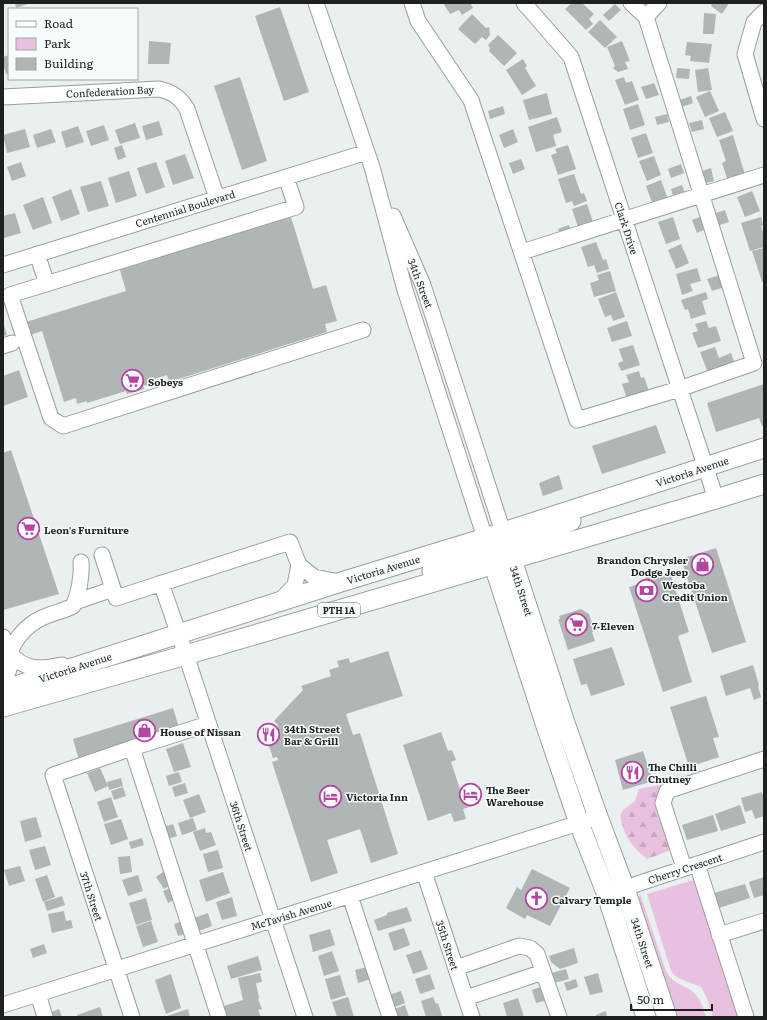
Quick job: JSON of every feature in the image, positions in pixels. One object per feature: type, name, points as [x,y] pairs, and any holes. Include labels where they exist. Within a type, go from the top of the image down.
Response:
[{"type":"main road","name":"Victoria Avenue","points":[[3,706],[186,655],[345,608],[488,550],[503,532],[764,448]]},
{"type":"main road","points":[[510,554],[520,543],[659,482]]},
{"type":"main road","name":"Victoria Avenue","points":[[3,690],[341,582],[488,550],[510,554],[716,499],[764,484]]},
{"type":"main road","name":"34th Street","points":[[503,532],[564,720],[598,818],[646,1017]]},
{"type":"main road","name":"34th Street","points":[[488,550],[579,823],[616,892],[667,1017]]},
{"type":"main road","points":[[546,726],[564,720]]},
{"type":"street","name":"34th Street","points":[[316,3],[372,167],[405,290],[488,550]]},
{"type":"street","points":[[412,3],[418,21],[471,100],[576,420],[679,389],[759,362],[702,195],[646,17],[632,3]]},
{"type":"street","name":"Clark Drive","points":[[524,3],[571,57],[704,467],[716,499]]},
{"type":"street","points":[[646,17],[659,3]]},
{"type":"street","points":[[764,12],[754,22],[745,54],[764,119]]},
{"type":"street","name":"Confederation Bay","points":[[3,97],[159,89],[168,91],[183,101],[187,109],[217,198]]},
{"type":"street","name":"Centennial Boulevard","points":[[3,265],[367,152]]},
{"type":"street","name":"34th Street","points":[[372,167],[423,285],[503,532]]},
{"type":"street","points":[[522,252],[764,175]]},
{"type":"street","points":[[286,177],[296,207],[10,295],[51,418],[63,426],[363,330]]},
{"type":"street","points":[[37,254],[47,284]]},
{"type":"street","points":[[413,314],[430,308]]},
{"type":"street","points":[[102,555],[116,598],[290,542],[299,565],[314,577],[341,582]]},
{"type":"street","points":[[3,682],[10,667],[10,654],[12,646],[18,637],[37,621],[48,615],[70,608],[75,602],[81,573],[81,562]]},
{"type":"street","points":[[279,602],[295,585],[299,565]]},
{"type":"street","name":"36th Street","points":[[161,583],[305,1017]]},
{"type":"street","points":[[75,602],[113,589]]},
{"type":"street","points":[[3,637],[10,654],[15,660],[25,666],[33,668],[49,668],[104,658]]},
{"type":"street","points":[[208,724],[132,748],[219,1017]]},
{"type":"street","name":"37th Street","points":[[132,748],[53,775],[132,1017]]},
{"type":"street","points":[[746,1017],[720,935],[663,802],[667,791],[764,759]]},
{"type":"street","name":"McTavish Avenue","points":[[3,1005],[598,818]]},
{"type":"street","name":"Cherry Crescent","points":[[616,892],[764,842]]},
{"type":"street","name":"35th Street","points":[[424,872],[472,1017]]},
{"type":"street","points":[[350,896],[390,1017]]},
{"type":"street","points":[[720,935],[764,921]]},
{"type":"street","points":[[456,968],[519,946],[530,948],[536,954],[559,1017]]},
{"type":"street","points":[[466,998],[543,972]]},
{"type":"street","points":[[38,994],[45,1017]]},
{"type":"green space","points":[[659,785],[660,789],[656,801],[671,839],[671,850],[647,859],[632,845],[626,835],[620,815],[623,810],[635,801],[639,789]]},
{"type":"green space","points":[[697,879],[741,1017],[713,1017],[707,998],[701,987],[678,978],[673,974],[670,968],[647,894]]},
{"type":"green space","points":[[640,894],[666,971],[674,981],[686,987],[696,995],[701,1002],[706,1017],[674,1017],[638,900]]},
{"type":"building","points":[[15,3],[31,3],[16,8]]},
{"type":"building","points":[[443,3],[470,3],[473,8],[462,15],[459,10],[450,14]]},
{"type":"building","points":[[572,3],[582,3],[594,14],[589,19],[593,24],[586,30],[565,9]]},
{"type":"building","points":[[712,3],[729,3],[722,14],[711,6]]},
{"type":"building","points":[[615,4],[621,10],[609,21],[603,15]]},
{"type":"building","points":[[280,7],[309,92],[284,101],[255,16]]},
{"type":"building","points":[[704,13],[716,14],[714,34],[703,34]]},
{"type":"building","points":[[472,14],[486,28],[489,27],[490,35],[486,40],[482,37],[475,44],[458,29]]},
{"type":"building","points":[[600,20],[617,37],[605,48],[588,32]]},
{"type":"building","points":[[498,35],[517,53],[504,66],[489,51],[490,48],[488,45]]},
{"type":"building","points":[[149,41],[171,43],[169,64],[148,64]]},
{"type":"building","points":[[622,41],[630,61],[625,62],[628,69],[618,72],[613,68],[615,66],[607,47]]},
{"type":"building","points":[[687,42],[712,44],[709,63],[690,61],[691,56],[685,55]]},
{"type":"building","points":[[8,55],[8,73],[6,74],[3,64],[3,57]]},
{"type":"building","points":[[523,59],[527,66],[525,68],[536,86],[522,95],[506,70]]},
{"type":"building","points":[[677,68],[690,69],[689,79],[676,78]]},
{"type":"building","points":[[708,68],[712,90],[698,92],[695,70]]},
{"type":"building","points":[[240,77],[267,161],[242,170],[214,86]]},
{"type":"building","points":[[624,77],[626,83],[632,81],[639,100],[625,105],[615,80]]},
{"type":"building","points":[[654,83],[659,95],[646,99],[641,87]]},
{"type":"building","points":[[710,91],[719,111],[705,117],[696,97]]},
{"type":"building","points":[[547,93],[552,114],[529,120],[523,100]]},
{"type":"building","points":[[691,96],[693,103],[679,108],[677,101]]},
{"type":"building","points":[[638,104],[645,125],[630,130],[623,109]]},
{"type":"building","points":[[503,106],[505,114],[490,119],[488,111]]},
{"type":"building","points":[[725,112],[733,131],[717,137],[709,118]]},
{"type":"building","points":[[667,114],[669,122],[657,125],[655,117]]},
{"type":"building","points":[[557,117],[562,132],[553,135],[556,146],[536,152],[528,127]]},
{"type":"building","points":[[702,120],[704,129],[692,132],[689,123]]},
{"type":"building","points":[[159,121],[163,135],[146,140],[142,126]]},
{"type":"building","points":[[135,123],[140,138],[120,144],[115,130]]},
{"type":"building","points":[[104,125],[109,140],[91,146],[86,131]]},
{"type":"building","points":[[78,126],[84,142],[66,148],[61,132]]},
{"type":"building","points":[[25,129],[30,147],[7,153],[3,135]]},
{"type":"building","points":[[51,129],[56,142],[37,148],[33,135]]},
{"type":"building","points":[[513,129],[518,142],[504,148],[499,135]]},
{"type":"building","points":[[646,133],[653,153],[638,158],[631,138]]},
{"type":"building","points":[[733,135],[746,178],[729,184],[722,163],[726,161],[719,140]]},
{"type":"building","points":[[122,145],[126,157],[118,160],[114,148]]},
{"type":"building","points":[[568,145],[576,169],[558,175],[551,155],[557,153],[555,149]]},
{"type":"building","points":[[185,154],[194,178],[173,185],[165,161]]},
{"type":"building","points":[[654,156],[661,175],[647,181],[639,161]]},
{"type":"building","points":[[521,159],[525,169],[513,174],[509,163]]},
{"type":"building","points":[[21,162],[26,176],[12,181],[7,167]]},
{"type":"building","points":[[156,162],[165,187],[146,194],[137,168]]},
{"type":"building","points":[[681,164],[684,173],[671,178],[668,169]]},
{"type":"building","points":[[711,168],[714,181],[703,184],[699,172]]},
{"type":"building","points":[[129,171],[137,196],[116,203],[108,178]]},
{"type":"building","points":[[574,174],[581,194],[584,193],[587,201],[574,206],[572,201],[566,203],[558,179]]},
{"type":"building","points":[[661,180],[669,202],[654,208],[646,186]]},
{"type":"building","points":[[101,181],[109,206],[88,212],[80,187]]},
{"type":"building","points":[[682,185],[686,195],[674,199],[671,189]]},
{"type":"building","points":[[71,189],[80,214],[61,221],[52,197]]},
{"type":"building","points":[[752,191],[760,211],[745,217],[737,197]]},
{"type":"building","points":[[43,197],[52,223],[33,230],[23,205]]},
{"type":"building","points":[[587,204],[594,225],[579,230],[572,209]]},
{"type":"building","points":[[725,210],[729,222],[717,226],[713,214]]},
{"type":"building","points":[[15,213],[21,233],[4,238],[3,216]]},
{"type":"building","points":[[703,216],[708,228],[697,233],[692,220]]},
{"type":"building","points":[[291,217],[313,289],[326,285],[337,321],[325,324],[327,332],[169,382],[167,375],[155,379],[156,382],[143,386],[144,389],[127,394],[126,391],[87,403],[87,401],[77,404],[76,398],[64,402],[42,331],[30,335],[26,322],[126,291],[120,270],[149,261],[148,255],[165,250],[167,255]]},
{"type":"building","points":[[673,217],[680,239],[666,244],[658,222]]},
{"type":"building","points":[[761,217],[764,247],[750,251],[741,223]]},
{"type":"building","points":[[569,225],[572,234],[561,238],[558,229]]},
{"type":"building","points":[[596,242],[603,260],[606,259],[609,269],[597,273],[594,265],[588,267],[581,247]]},
{"type":"building","points":[[681,244],[689,263],[676,269],[668,250]]},
{"type":"building","points":[[764,248],[764,282],[762,282],[752,251]]},
{"type":"building","points":[[697,268],[701,281],[690,284],[693,291],[682,295],[676,274]]},
{"type":"building","points":[[610,271],[616,291],[594,297],[590,283],[599,280],[597,275]]},
{"type":"building","points":[[720,275],[725,287],[712,291],[707,279]]},
{"type":"building","points":[[616,292],[625,317],[613,321],[611,315],[605,317],[598,299]]},
{"type":"building","points":[[706,292],[708,299],[702,301],[706,314],[691,319],[688,309],[685,310],[681,300]]},
{"type":"building","points":[[627,321],[632,336],[612,342],[607,328]]},
{"type":"building","points":[[706,321],[709,328],[716,326],[721,341],[698,348],[692,333],[698,331],[695,324]]},
{"type":"building","points":[[3,322],[7,335],[3,336]]},
{"type":"building","points":[[633,345],[640,365],[621,371],[618,363],[623,361],[619,349]]},
{"type":"building","points":[[715,347],[719,358],[731,353],[736,367],[708,373],[700,352]]},
{"type":"building","points":[[19,370],[28,397],[3,406],[3,376]]},
{"type":"building","points":[[639,371],[641,378],[644,377],[649,391],[627,399],[622,384],[629,382],[626,375]]},
{"type":"building","points":[[764,384],[764,426],[762,426],[759,418],[716,432],[707,403]]},
{"type":"building","points":[[656,425],[666,453],[602,474],[592,446]]},
{"type":"building","points":[[11,450],[59,594],[3,610],[3,453]]},
{"type":"building","points":[[559,475],[563,489],[543,496],[539,483]]},
{"type":"building","points":[[716,548],[746,642],[712,653],[681,559]]},
{"type":"building","points":[[656,572],[658,577],[670,573],[689,632],[678,636],[692,682],[663,692],[629,587],[647,581],[645,576]]},
{"type":"building","name":"7-Eleven","points":[[581,609],[589,614],[595,631],[592,632],[595,641],[568,650],[558,619],[560,619],[559,616]]},
{"type":"building","points":[[612,647],[625,685],[591,696],[587,684],[581,685],[573,659]]},
{"type":"building","name":"Victoria Inn","points":[[388,651],[403,696],[346,714],[353,735],[360,733],[398,854],[371,863],[360,829],[327,840],[338,873],[311,882],[272,762],[278,760],[277,757],[273,758],[269,746],[275,742],[263,735],[264,728],[278,727],[274,721],[303,690],[301,686],[331,676],[329,670],[339,667],[337,661],[349,658],[350,663]]},
{"type":"building","points":[[753,665],[761,697],[754,700],[750,688],[726,696],[720,676]]},
{"type":"building","points":[[706,696],[719,737],[713,738],[719,757],[689,767],[670,707]]},
{"type":"building","points":[[173,708],[179,728],[79,760],[73,739]]},
{"type":"building","points":[[441,732],[448,751],[452,750],[456,760],[451,762],[460,789],[473,784],[479,804],[463,809],[466,819],[454,822],[451,813],[428,821],[403,745]]},
{"type":"building","points":[[183,743],[191,767],[174,772],[166,749]]},
{"type":"building","points":[[643,751],[653,781],[623,790],[615,760]]},
{"type":"building","points":[[100,768],[108,786],[95,792],[87,773]]},
{"type":"building","points":[[179,772],[182,782],[169,786],[166,776]]},
{"type":"building","points":[[121,778],[123,786],[109,790],[107,782]]},
{"type":"building","points":[[185,783],[188,793],[175,797],[172,787]]},
{"type":"building","points":[[123,787],[126,796],[114,800],[111,791]]},
{"type":"building","points":[[762,792],[764,799],[764,816],[755,819],[752,810],[745,812],[741,798]]},
{"type":"building","points":[[199,794],[206,812],[190,818],[183,800]]},
{"type":"building","points":[[111,797],[118,817],[104,822],[97,802]]},
{"type":"building","points":[[740,805],[746,823],[721,831],[715,814]]},
{"type":"building","points":[[713,815],[718,831],[687,840],[682,825]]},
{"type":"building","points":[[36,817],[42,837],[25,842],[20,821]]},
{"type":"building","points":[[193,818],[197,830],[182,835],[178,823]]},
{"type":"building","points":[[121,819],[128,839],[111,845],[104,824]]},
{"type":"building","points":[[173,824],[177,836],[168,839],[163,827]]},
{"type":"building","points":[[205,828],[206,833],[211,832],[216,845],[200,851],[193,832]]},
{"type":"building","points":[[142,838],[144,845],[131,849],[129,842]]},
{"type":"building","points":[[45,846],[51,865],[35,870],[29,850]]},
{"type":"building","points":[[218,850],[223,868],[208,872],[203,854]]},
{"type":"building","points":[[130,856],[132,872],[120,874],[118,857]]},
{"type":"building","points":[[20,866],[25,881],[9,886],[4,870]]},
{"type":"building","name":"Calvary Temple","points":[[532,869],[570,888],[550,926],[527,915],[525,919],[506,908],[517,887],[521,890]]},
{"type":"building","points":[[163,872],[171,885],[164,889],[156,877]]},
{"type":"building","points":[[223,872],[230,893],[206,902],[199,880]]},
{"type":"building","points":[[47,875],[55,897],[43,902],[35,879]]},
{"type":"building","points":[[138,875],[143,891],[128,896],[122,880]]},
{"type":"building","points":[[764,877],[764,895],[754,898],[749,882]]},
{"type":"building","points":[[745,884],[750,898],[719,908],[714,893]]},
{"type":"building","points":[[173,887],[178,898],[168,903],[163,891]]},
{"type":"building","points":[[62,896],[65,905],[47,911],[44,902]]},
{"type":"building","points":[[232,897],[237,916],[222,920],[216,902]]},
{"type":"building","points":[[146,898],[152,920],[136,925],[129,903]]},
{"type":"building","points":[[407,907],[412,921],[378,931],[374,920],[387,915],[387,913]]},
{"type":"building","points":[[64,911],[66,921],[71,920],[73,928],[52,933],[48,914]]},
{"type":"building","points":[[208,913],[212,926],[199,931],[194,918]]},
{"type":"building","points":[[151,921],[158,942],[143,947],[136,926]]},
{"type":"building","points":[[183,921],[187,933],[178,936],[174,924]]},
{"type":"building","points":[[404,928],[410,945],[394,951],[388,933]]},
{"type":"building","points":[[330,929],[335,945],[313,952],[309,935]]},
{"type":"building","points":[[44,944],[47,953],[33,958],[30,949]]},
{"type":"building","points":[[574,948],[578,963],[560,969],[551,962],[549,956]]},
{"type":"building","points":[[421,950],[428,969],[413,974],[406,955]]},
{"type":"building","points":[[332,951],[339,971],[324,976],[318,956]]},
{"type":"building","points":[[258,956],[262,970],[231,979],[227,966]]},
{"type":"building","points":[[367,967],[371,979],[358,983],[355,970]]},
{"type":"building","points":[[566,969],[569,979],[554,983],[552,973]]},
{"type":"building","points":[[260,973],[262,982],[256,983],[258,999],[262,1009],[258,1010],[261,1017],[227,1017],[224,1006],[243,1000],[238,978]]},
{"type":"building","points":[[598,973],[603,992],[590,995],[584,977]]},
{"type":"building","points":[[171,974],[181,1008],[166,1014],[155,980]]},
{"type":"building","points":[[430,974],[435,989],[420,994],[415,979]]},
{"type":"building","points":[[340,975],[346,995],[331,1000],[325,979]]},
{"type":"building","points":[[576,979],[578,987],[567,991],[564,983]]},
{"type":"building","points":[[543,986],[548,1000],[536,1003],[532,990]]},
{"type":"building","points":[[401,991],[405,1003],[393,1008],[389,995]]},
{"type":"building","points":[[348,997],[354,1017],[337,1017],[332,1002]]},
{"type":"building","points":[[433,997],[436,1004],[438,1003],[442,1016],[426,1017],[421,1001]]},
{"type":"building","points":[[518,998],[524,1017],[507,1017],[503,1003]]},
{"type":"building","points":[[405,1005],[409,1017],[395,1017],[392,1010]]},
{"type":"building","points":[[100,1007],[103,1017],[77,1017],[77,1015]]},
{"type":"building","points":[[59,1009],[62,1017],[50,1017],[49,1013]]},
{"type":"building","points":[[188,1009],[190,1017],[164,1017]]},
{"type":"building","points":[[606,1011],[607,1017],[596,1017],[596,1015]]},
{"type":"place","name":"Sobeys","points":[[132,381]]},
{"type":"place","name":"Leon's Furniture","points":[[28,529]]},
{"type":"place","name":"Brandon Chrysler Dodge Jeep","points":[[703,565]]},
{"type":"place","name":"Westoba Credit Union","points":[[646,590]]},
{"type":"place","name":"7-Eleven","points":[[576,625]]},
{"type":"place","name":"House of Nissan","points":[[144,731]]},
{"type":"place","name":"34th Street Bar & Grill","points":[[269,734]]},
{"type":"place","name":"The Chilli Chutney","points":[[633,772]]},
{"type":"place","name":"The Beer Warehouse","points":[[471,795]]},
{"type":"place","name":"Victoria Inn","points":[[331,796]]},
{"type":"place","name":"Calvary Temple","points":[[537,899]]}]
